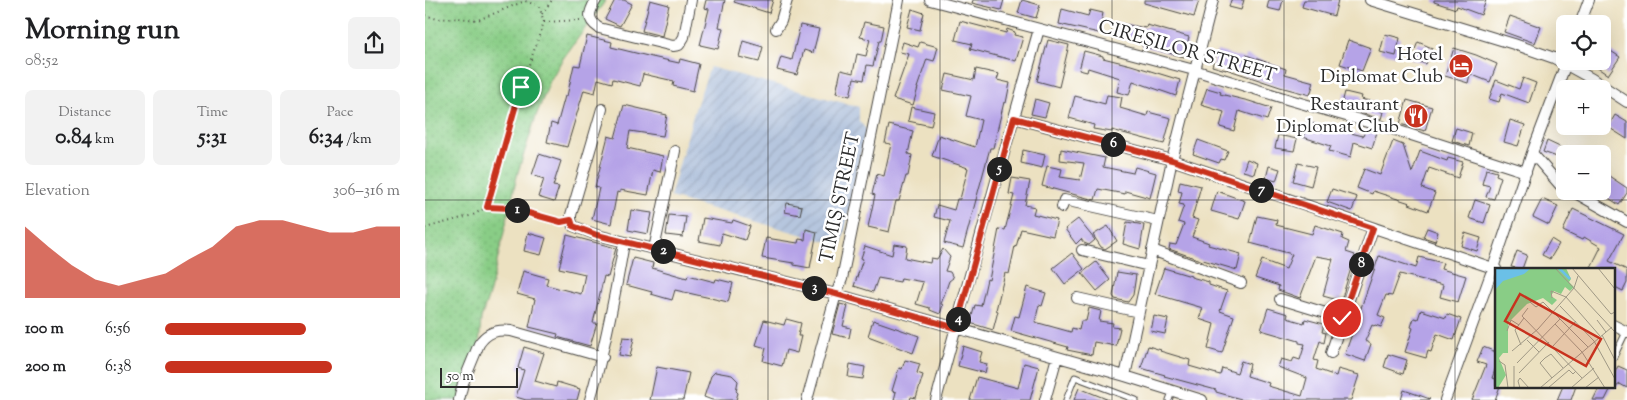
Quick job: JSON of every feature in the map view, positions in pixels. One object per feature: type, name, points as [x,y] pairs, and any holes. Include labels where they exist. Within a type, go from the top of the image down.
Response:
[{"type":"street","points":[[597,0],[592,6],[590,20],[599,28],[673,46],[679,45],[683,41],[691,0]]},
{"type":"street","points":[[776,29],[781,21],[787,0]]},
{"type":"street","name":"TIMIȘ STREET","points":[[807,400],[836,294],[842,279],[899,0]]},
{"type":"street","name":"CIREȘILOR STREET","points":[[930,0],[1194,70],[1399,131],[1526,172]]},
{"type":"street","points":[[1125,376],[1172,160],[1213,0]]},
{"type":"street","points":[[1370,0],[1514,44],[1556,59]]},
{"type":"street","points":[[1583,15],[1589,0]]},
{"type":"street","points":[[936,400],[1039,29]]},
{"type":"street","points":[[1445,400],[1495,268],[1526,172],[1564,70]]},
{"type":"street","points":[[1578,70],[1627,102]]},
{"type":"street","points":[[602,109],[571,220],[573,226],[581,230],[836,294],[1125,376],[1171,396],[1202,400]]},
{"type":"street","points":[[1014,118],[1172,160],[1495,268]]},
{"type":"street","points":[[654,249],[675,151]]},
{"type":"street","points":[[1533,153],[1556,179]]},
{"type":"street","points":[[1062,207],[1064,200],[1159,221]]},
{"type":"street","points":[[1588,200],[1627,222]]},
{"type":"street","points":[[1331,353],[1373,228]]},
{"type":"street","points":[[591,400],[603,357],[615,301],[624,242]]},
{"type":"street","points":[[1082,250],[1149,266]]},
{"type":"street","points":[[1152,250],[1241,283]]},
{"type":"street","points":[[1077,298],[1139,312]]},
{"type":"street","points":[[1280,299],[1342,318]]},
{"type":"street","points":[[1615,326],[1627,332]]},
{"type":"street","points":[[459,400],[463,383],[479,344],[483,338],[494,331],[511,332],[603,357]]},
{"type":"street","points":[[1045,400],[1057,357]]},
{"type":"lane","points":[[1615,355],[1627,332]]},
{"type":"lane","points":[[1066,400],[1075,377],[1137,400]]},
{"type":"path","points":[[425,15],[437,19],[458,18],[478,20],[525,0],[539,6],[545,22],[518,96],[487,207]]},
{"type":"path","points":[[542,14],[552,0]]},
{"type":"path","points":[[545,22],[590,20]]},
{"type":"path","points":[[425,228],[473,215],[487,207],[510,208],[561,222],[571,220]]},
{"type":"shaded area","points":[[710,67],[859,107],[859,121],[866,129],[842,246],[670,197],[694,112]]},
{"type":"green space","points":[[425,0],[606,0],[562,60],[550,81],[536,116],[518,172],[490,292],[481,318],[478,363],[469,400],[425,400]]},
{"type":"building","points":[[615,0],[624,0],[632,4],[620,26],[605,19]]},
{"type":"building","points":[[650,0],[669,5],[662,36],[642,31]]},
{"type":"building","points":[[706,0],[725,0],[719,27],[723,28],[718,49],[700,45],[709,9],[704,8]]},
{"type":"building","points":[[735,0],[773,0],[769,13],[734,2]]},
{"type":"building","points":[[973,0],[1004,0],[1001,10],[972,3]]},
{"type":"building","points":[[1022,0],[1040,5],[1036,18],[1018,13]]},
{"type":"building","points":[[1144,0],[1199,0],[1194,17],[1144,3]]},
{"type":"building","points":[[1231,0],[1244,0],[1241,10],[1229,7]]},
{"type":"building","points":[[1269,0],[1283,0],[1280,11],[1267,8]]},
{"type":"building","points":[[1304,0],[1338,0],[1334,16],[1302,7]]},
{"type":"building","points":[[1434,0],[1486,0],[1481,15],[1457,6],[1456,9],[1434,2]]},
{"type":"building","points":[[912,9],[924,13],[920,30],[907,27]]},
{"type":"building","points":[[1062,9],[1088,16],[1090,10],[1103,13],[1099,33],[1059,24]]},
{"type":"building","points":[[1510,16],[1541,27],[1535,43],[1504,32]]},
{"type":"building","points":[[960,21],[1006,33],[1007,29],[1015,32],[1014,35],[1023,37],[1016,61],[970,49],[972,44],[955,40]]},
{"type":"building","points":[[864,22],[884,26],[873,66],[867,65],[864,80],[854,78],[850,96],[836,93],[841,70],[853,73],[857,54],[866,56],[870,39],[860,37]]},
{"type":"building","points":[[1117,23],[1146,28],[1147,25],[1189,37],[1184,57],[1142,46],[1142,43],[1114,37]]},
{"type":"building","points":[[800,25],[819,29],[813,53],[804,50],[797,75],[777,70],[781,57],[792,60]]},
{"type":"building","points":[[1385,34],[1400,38],[1396,56],[1380,52]]},
{"type":"building","points":[[587,36],[612,42],[611,47],[679,63],[680,59],[699,64],[693,91],[673,86],[674,81],[643,74],[640,86],[613,79],[612,83],[598,79],[595,93],[584,90],[567,147],[547,142],[551,123],[557,125],[565,96],[567,96],[574,65],[580,66]]},
{"type":"building","points":[[1048,40],[1069,45],[1059,87],[1037,81]]},
{"type":"building","points":[[1348,40],[1371,48],[1362,71],[1340,64]]},
{"type":"building","points":[[743,41],[763,47],[759,62],[739,57]]},
{"type":"building","points":[[903,42],[918,47],[920,42],[938,47],[934,61],[927,59],[913,105],[893,99],[909,54],[900,52]]},
{"type":"building","points":[[1418,42],[1432,48],[1426,64],[1411,59]]},
{"type":"building","name":"Hotel Diplomat Club","points":[[1454,48],[1497,64],[1490,82],[1470,74],[1468,83],[1445,76]]},
{"type":"building","points":[[1084,51],[1180,80],[1176,96],[1133,81],[1129,95],[1117,92],[1120,78],[1088,68],[1087,72],[1079,70]]},
{"type":"building","points":[[1217,51],[1245,59],[1246,55],[1286,69],[1285,74],[1314,82],[1310,95],[1212,66]]},
{"type":"building","points":[[1611,51],[1620,57],[1608,75],[1600,70],[1611,70]]},
{"type":"building","points":[[976,69],[999,74],[997,80],[1010,83],[1006,103],[1004,102],[993,148],[990,148],[963,248],[944,243],[950,221],[934,217],[937,205],[954,210],[957,199],[960,199],[968,168],[932,156],[939,135],[975,147],[981,120],[966,116],[971,96],[943,90],[947,74],[974,80]]},
{"type":"building","points":[[1523,78],[1536,83],[1529,103],[1502,93],[1499,102],[1489,99],[1496,80],[1519,89]]},
{"type":"building","points":[[1207,88],[1221,92],[1220,94],[1271,108],[1267,120],[1239,111],[1234,131],[1220,127],[1224,112],[1201,105]]},
{"type":"building","points":[[1345,92],[1362,96],[1361,99],[1382,104],[1380,111],[1383,112],[1381,119],[1341,107]]},
{"type":"building","points":[[1107,95],[1122,97],[1120,108],[1147,116],[1148,112],[1171,118],[1164,144],[1112,130],[1112,132],[1093,129],[1094,125],[1069,118],[1075,96],[1105,104]]},
{"type":"building","points":[[1035,99],[1049,103],[1045,117],[1031,114]]},
{"type":"building","points":[[1407,100],[1432,107],[1425,131],[1400,124]]},
{"type":"building","points":[[624,105],[667,115],[663,136],[630,131],[627,148],[663,156],[660,172],[653,170],[648,195],[620,190],[620,193],[617,192],[611,224],[592,219],[599,188],[595,187],[608,136],[615,138]]},
{"type":"building","points":[[911,107],[934,112],[931,126],[908,121]]},
{"type":"building","points":[[1615,115],[1627,122],[1627,139],[1611,129],[1611,122]]},
{"type":"building","points":[[1510,120],[1525,125],[1518,146],[1504,142]]},
{"type":"building","points":[[1308,122],[1335,131],[1335,129],[1363,136],[1366,129],[1377,132],[1372,148],[1354,142],[1351,157],[1329,151],[1331,146],[1303,137]]},
{"type":"building","points":[[889,125],[913,131],[908,154],[912,155],[908,176],[906,176],[899,201],[896,201],[889,232],[868,227],[875,195],[872,194],[877,174],[884,176],[891,144],[885,143]]},
{"type":"building","points":[[1456,128],[1472,133],[1469,146],[1452,141]]},
{"type":"building","points":[[1278,135],[1297,139],[1294,151],[1275,148]]},
{"type":"building","points":[[1198,140],[1228,151],[1224,160],[1221,159],[1219,163],[1193,154]]},
{"type":"building","points":[[1393,141],[1403,145],[1412,173],[1420,151],[1447,161],[1448,158],[1463,162],[1458,178],[1429,168],[1422,188],[1435,193],[1428,211],[1373,191],[1372,194],[1357,188],[1364,169],[1380,175]]},
{"type":"building","points":[[1547,141],[1556,145],[1556,157],[1543,152]]},
{"type":"building","points":[[1061,149],[1105,158],[1103,167],[1133,173],[1135,167],[1156,173],[1150,198],[1125,191],[1125,194],[1098,189],[1095,200],[1042,186],[1047,166],[1062,169],[1060,177],[1080,180],[1084,163],[1060,160]]},
{"type":"building","points":[[1023,150],[1045,155],[1042,168],[1021,163]]},
{"type":"building","points":[[539,154],[561,161],[553,186],[559,187],[554,202],[538,197],[544,179],[532,175]]},
{"type":"building","points":[[1247,159],[1257,163],[1254,174],[1243,171]]},
{"type":"building","points":[[1298,163],[1316,167],[1311,186],[1293,181]]},
{"type":"building","points":[[1269,166],[1280,169],[1276,181],[1266,178]]},
{"type":"building","points":[[1486,169],[1497,172],[1496,175],[1501,177],[1494,199],[1486,197],[1490,186],[1482,184]]},
{"type":"building","points":[[1611,177],[1627,188],[1627,193],[1619,205],[1611,200]]},
{"type":"building","points":[[1012,178],[1030,181],[1025,205],[1035,207],[1033,214],[1057,220],[1053,236],[1021,229],[1009,274],[1005,273],[993,330],[970,323],[975,305],[981,306],[987,279],[989,280],[999,229],[1005,230],[1014,195],[1009,194]]},
{"type":"building","points":[[1180,181],[1201,186],[1192,218],[1198,220],[1192,237],[1209,243],[1208,245],[1241,254],[1237,270],[1169,249],[1170,244],[1176,245],[1184,224],[1178,222],[1184,205],[1179,204],[1182,192],[1178,191]]},
{"type":"building","points":[[1332,189],[1357,197],[1352,211],[1327,202]]},
{"type":"building","points":[[1217,191],[1245,201],[1239,219],[1211,211]]},
{"type":"building","points":[[1542,199],[1558,206],[1549,225],[1533,217]]},
{"type":"building","points":[[1475,200],[1490,205],[1484,223],[1469,218]]},
{"type":"building","points":[[787,203],[802,206],[800,215],[785,212]]},
{"type":"building","points":[[1573,209],[1624,234],[1609,261],[1627,270],[1627,283],[1623,291],[1615,287],[1615,268],[1590,268],[1601,247],[1584,237],[1582,240],[1563,231]]},
{"type":"building","points":[[631,210],[652,213],[648,234],[628,230]]},
{"type":"building","points":[[669,215],[686,217],[683,237],[666,235]]},
{"type":"building","points":[[1257,216],[1277,220],[1276,225],[1312,234],[1315,225],[1343,234],[1342,239],[1349,242],[1346,252],[1355,255],[1341,301],[1323,296],[1333,259],[1316,256],[1300,298],[1278,290],[1279,286],[1255,278],[1262,260],[1286,269],[1292,254],[1250,243]]},
{"type":"building","points":[[703,218],[732,223],[733,220],[750,226],[745,240],[722,233],[720,245],[699,241]]},
{"type":"building","points":[[1078,219],[1095,240],[1089,245],[1081,239],[1076,244],[1065,229]]},
{"type":"building","points":[[1127,222],[1144,225],[1140,249],[1123,244]]},
{"type":"building","points":[[1108,226],[1117,241],[1105,249],[1101,247],[1093,235]]},
{"type":"building","points":[[1427,228],[1438,232],[1435,241],[1423,237]]},
{"type":"building","points":[[806,229],[817,232],[810,268],[794,265],[794,263],[762,258],[766,238],[798,243],[799,239],[805,240]]},
{"type":"building","points":[[528,233],[546,238],[541,255],[524,251]]},
{"type":"building","points":[[1465,233],[1481,238],[1477,251],[1461,246]]},
{"type":"building","points":[[567,235],[616,248],[608,277],[604,276],[593,323],[597,323],[590,346],[557,337],[558,334],[529,327],[535,299],[517,294],[523,271],[548,278],[546,285],[581,294],[585,274],[559,268]]},
{"type":"building","points":[[1551,239],[1559,244],[1550,259],[1542,255]]},
{"type":"building","points":[[894,244],[907,246],[905,258],[930,263],[931,258],[937,259],[943,249],[950,257],[945,271],[950,272],[953,278],[949,281],[941,304],[943,305],[940,314],[930,310],[930,308],[916,304],[923,282],[901,278],[900,282],[878,278],[873,292],[854,286],[863,259],[861,258],[865,246],[892,255]]},
{"type":"building","points":[[1517,251],[1527,255],[1522,268],[1511,267]]},
{"type":"building","points":[[1072,253],[1084,269],[1065,284],[1053,268]]},
{"type":"building","points":[[1379,256],[1416,268],[1419,257],[1443,263],[1441,269],[1466,276],[1458,302],[1440,297],[1443,285],[1400,274],[1392,296],[1386,295],[1378,315],[1385,318],[1381,327],[1372,325],[1365,341],[1371,344],[1365,361],[1345,354]]},
{"type":"building","points":[[633,258],[653,263],[652,268],[687,278],[688,275],[715,282],[716,279],[733,283],[728,302],[675,290],[672,300],[626,285]]},
{"type":"building","points":[[1096,262],[1110,280],[1097,291],[1082,273]]},
{"type":"building","points":[[1164,268],[1209,282],[1209,285],[1227,291],[1220,311],[1234,316],[1222,353],[1208,349],[1214,324],[1199,319],[1203,308],[1155,294]]},
{"type":"building","points":[[1117,272],[1136,275],[1133,295],[1128,302],[1115,299],[1113,296]]},
{"type":"building","points":[[1027,287],[1046,293],[1042,306],[1039,305],[1035,322],[1071,332],[1072,328],[1079,330],[1081,321],[1086,321],[1089,308],[1101,311],[1099,321],[1113,323],[1112,327],[1120,328],[1116,346],[1094,342],[1092,355],[1067,350],[1068,347],[1011,331],[1015,316],[1019,317]]},
{"type":"building","points":[[840,304],[848,306],[843,326],[851,328],[849,338],[832,334]]},
{"type":"building","points":[[1268,308],[1288,314],[1287,318],[1304,323],[1305,319],[1324,324],[1322,332],[1326,333],[1324,343],[1320,341],[1314,360],[1318,361],[1316,369],[1336,376],[1338,369],[1359,375],[1351,400],[1241,400],[1216,392],[1216,390],[1141,368],[1148,346],[1190,360],[1189,366],[1220,375],[1222,368],[1237,373],[1241,361],[1250,364],[1247,376],[1269,383],[1268,386],[1302,396],[1307,378],[1278,367],[1281,359],[1292,362],[1294,358],[1300,360],[1305,344],[1261,330]]},
{"type":"building","points":[[1421,310],[1446,318],[1447,314],[1461,319],[1454,340],[1437,334],[1431,352],[1428,351],[1426,358],[1405,352],[1413,328],[1411,327],[1414,318],[1418,319]]},
{"type":"building","points":[[1154,316],[1168,319],[1165,334],[1151,331]]},
{"type":"building","points":[[786,319],[801,323],[798,336],[801,336],[797,353],[786,350],[782,366],[763,361],[766,348],[756,345],[764,320],[784,325]]},
{"type":"building","points":[[873,320],[919,336],[913,353],[868,336]]},
{"type":"building","points":[[623,337],[634,338],[630,357],[619,355]]},
{"type":"building","points":[[963,346],[982,352],[979,362],[987,364],[985,373],[958,366]]},
{"type":"building","points":[[524,347],[544,353],[535,381],[556,387],[557,382],[580,389],[577,400],[526,400],[516,397],[524,370],[518,368]]},
{"type":"building","points":[[1483,347],[1495,352],[1495,370],[1492,378],[1495,379],[1495,388],[1499,388],[1495,400],[1472,400],[1486,365],[1477,362]]},
{"type":"building","points":[[1388,354],[1407,360],[1403,374],[1384,367]]},
{"type":"building","points":[[905,360],[920,364],[917,373],[923,375],[916,398],[894,400],[896,392],[892,391],[899,368],[902,369]]},
{"type":"building","points":[[1024,363],[1039,367],[1030,400],[970,400],[977,377],[1018,388]]},
{"type":"building","points":[[850,364],[865,367],[863,379],[848,377]]},
{"type":"building","points":[[1618,366],[1627,370],[1627,388],[1620,384],[1615,388],[1615,372]]},
{"type":"building","points":[[657,367],[689,373],[683,400],[650,400]]},
{"type":"building","points":[[715,372],[732,375],[738,381],[736,400],[712,400],[704,397],[711,376]]},
{"type":"building","points":[[1079,388],[1109,400],[1074,400]]},
{"type":"building","points":[[1562,388],[1575,388],[1571,400],[1557,400]]},
{"type":"building","points":[[1599,388],[1611,388],[1605,400],[1593,400]]},
{"type":"building","points":[[1404,390],[1430,399],[1401,400]]},
{"type":"place","name":"Hotel Diplomat Club","points":[[1461,66]]},
{"type":"place","name":"Restaurant Diplomat Club","points":[[1416,116]]},
{"type":"route","points":[[521,87],[487,207],[510,208],[561,222],[571,220],[573,226],[597,235],[755,273],[956,328],[1014,118],[1172,160],[1373,228],[1342,318]]}]
